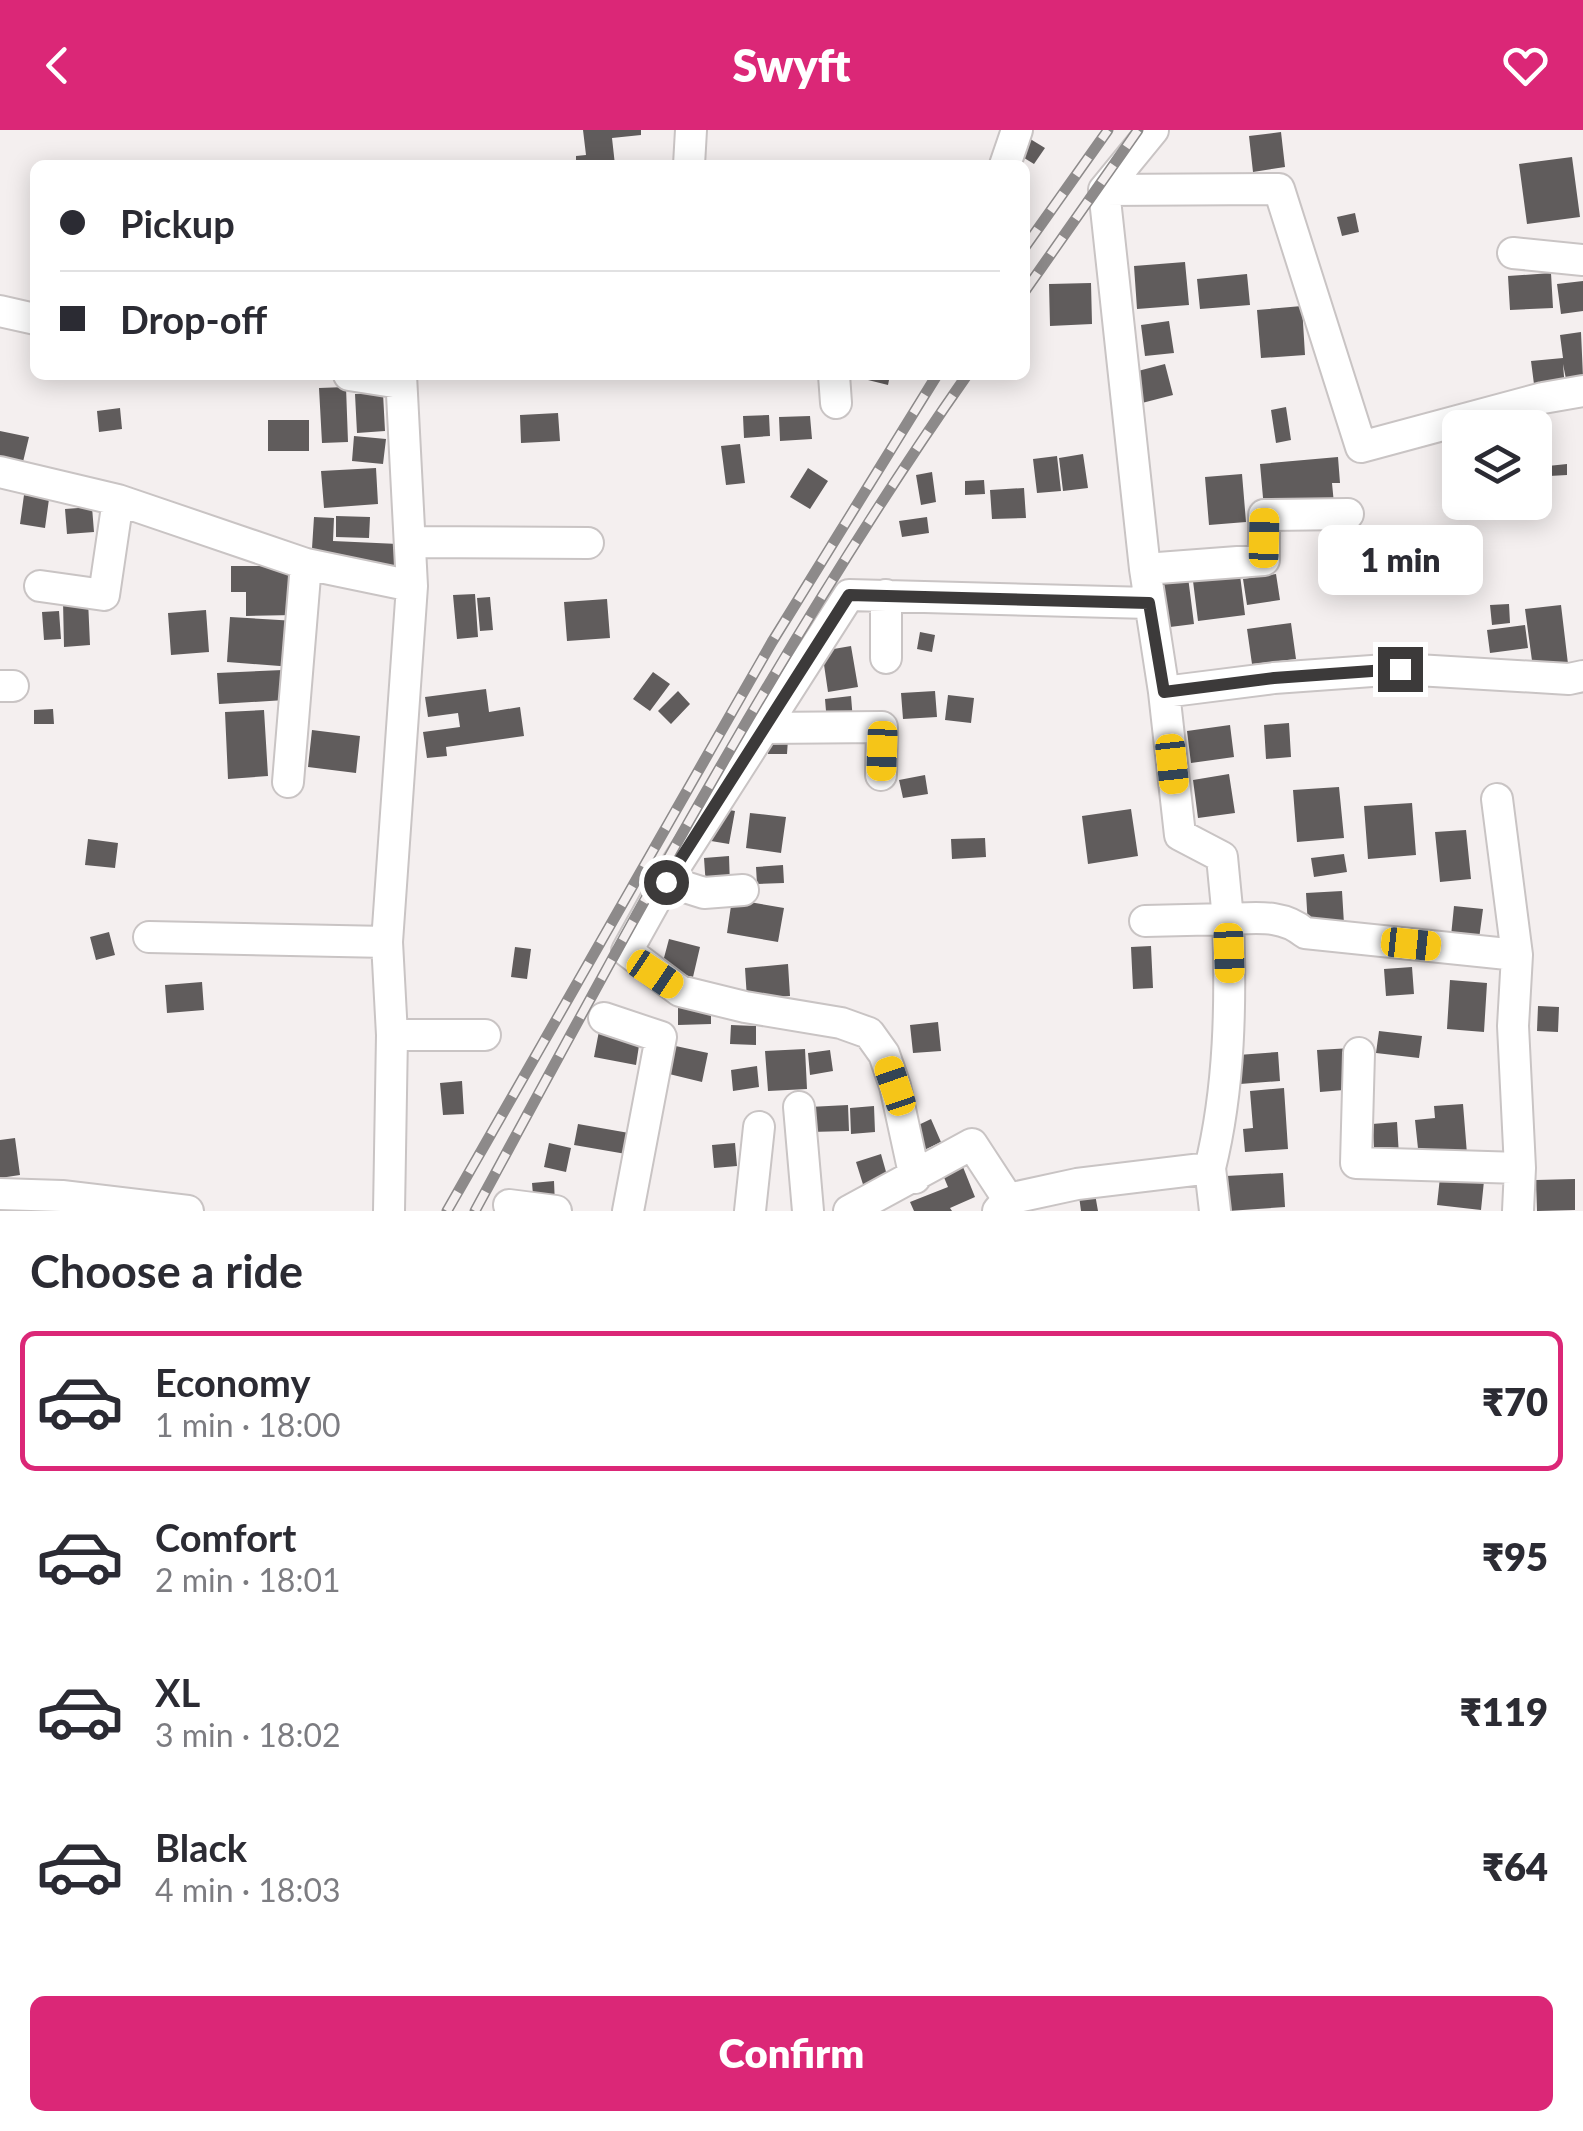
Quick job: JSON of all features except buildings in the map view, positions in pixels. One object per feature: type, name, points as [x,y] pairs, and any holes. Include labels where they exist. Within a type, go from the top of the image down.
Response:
[{"type":"street","points":[[689,160],[691,130]]},
{"type":"street","points":[[1007,160],[1018,130]]},
{"type":"street","points":[[1152,130],[1104,190],[1149,603],[1164,692],[1180,835],[1222,857],[1230,988],[1221,1123],[1210,1168],[1214,1211]]},
{"type":"street","points":[[1104,190],[1280,189],[1362,447],[1543,398],[1583,391]]},
{"type":"street","points":[[1513,253],[1583,260]]},
{"type":"street","points":[[0,311],[30,318]]},
{"type":"street","points":[[390,1211],[392,1034],[387,942],[412,586],[400,380]]},
{"type":"street","points":[[0,472],[118,500],[306,564],[412,586]]},
{"type":"street","points":[[40,586],[104,595],[118,500]]},
{"type":"street","points":[[1145,569],[1264,560],[1264,515],[1348,514]]},
{"type":"street","points":[[410,542],[588,542]]},
{"type":"street","points":[[288,782],[306,564]]},
{"type":"street","points":[[915,1178],[895,1086],[884,1054],[870,1033],[842,1023],[744,1007],[680,990],[627,951],[666,882],[849,595],[1149,603]]},
{"type":"street","points":[[886,595],[886,658]]},
{"type":"street","points":[[1164,692],[1274,678],[1400,669],[1569,679],[1583,676]]},
{"type":"street","points":[[764,728],[882,727],[881,775]]},
{"type":"street","points":[[1497,799],[1516,955],[1513,1026],[1520,1168],[1518,1211]]},
{"type":"street","points":[[666,882],[704,892],[743,890]]},
{"type":"street","points":[[1145,921],[1290,920],[1305,933],[1516,955]]},
{"type":"street","points":[[149,938],[387,942]]},
{"type":"street","points":[[604,1018],[661,1036],[628,1211]]},
{"type":"street","points":[[392,1034],[486,1036]]},
{"type":"street","points":[[1359,1052],[1356,1163],[1520,1168]]},
{"type":"street","points":[[798,1107],[808,1211]]},
{"type":"street","points":[[750,1211],[759,1127]]},
{"type":"street","points":[[849,1211],[972,1144],[1003,1205],[1077,1184],[1210,1168]]},
{"type":"street","points":[[0,1194],[62,1196],[188,1211]]},
{"type":"street","points":[[509,1204],[556,1211]]},
{"type":"railway","points":[[1030,240],[1108,130]]},
{"type":"railway","points":[[1030,284],[1138,130]]},
{"type":"railway","points":[[447,1211],[772,642],[934,380]]},
{"type":"railway","points":[[475,1211],[709,786],[834,577],[964,380]]},
{"type":"route","points":[[666,882],[849,595],[1149,603],[1164,692],[1274,678],[1400,669]]}]
